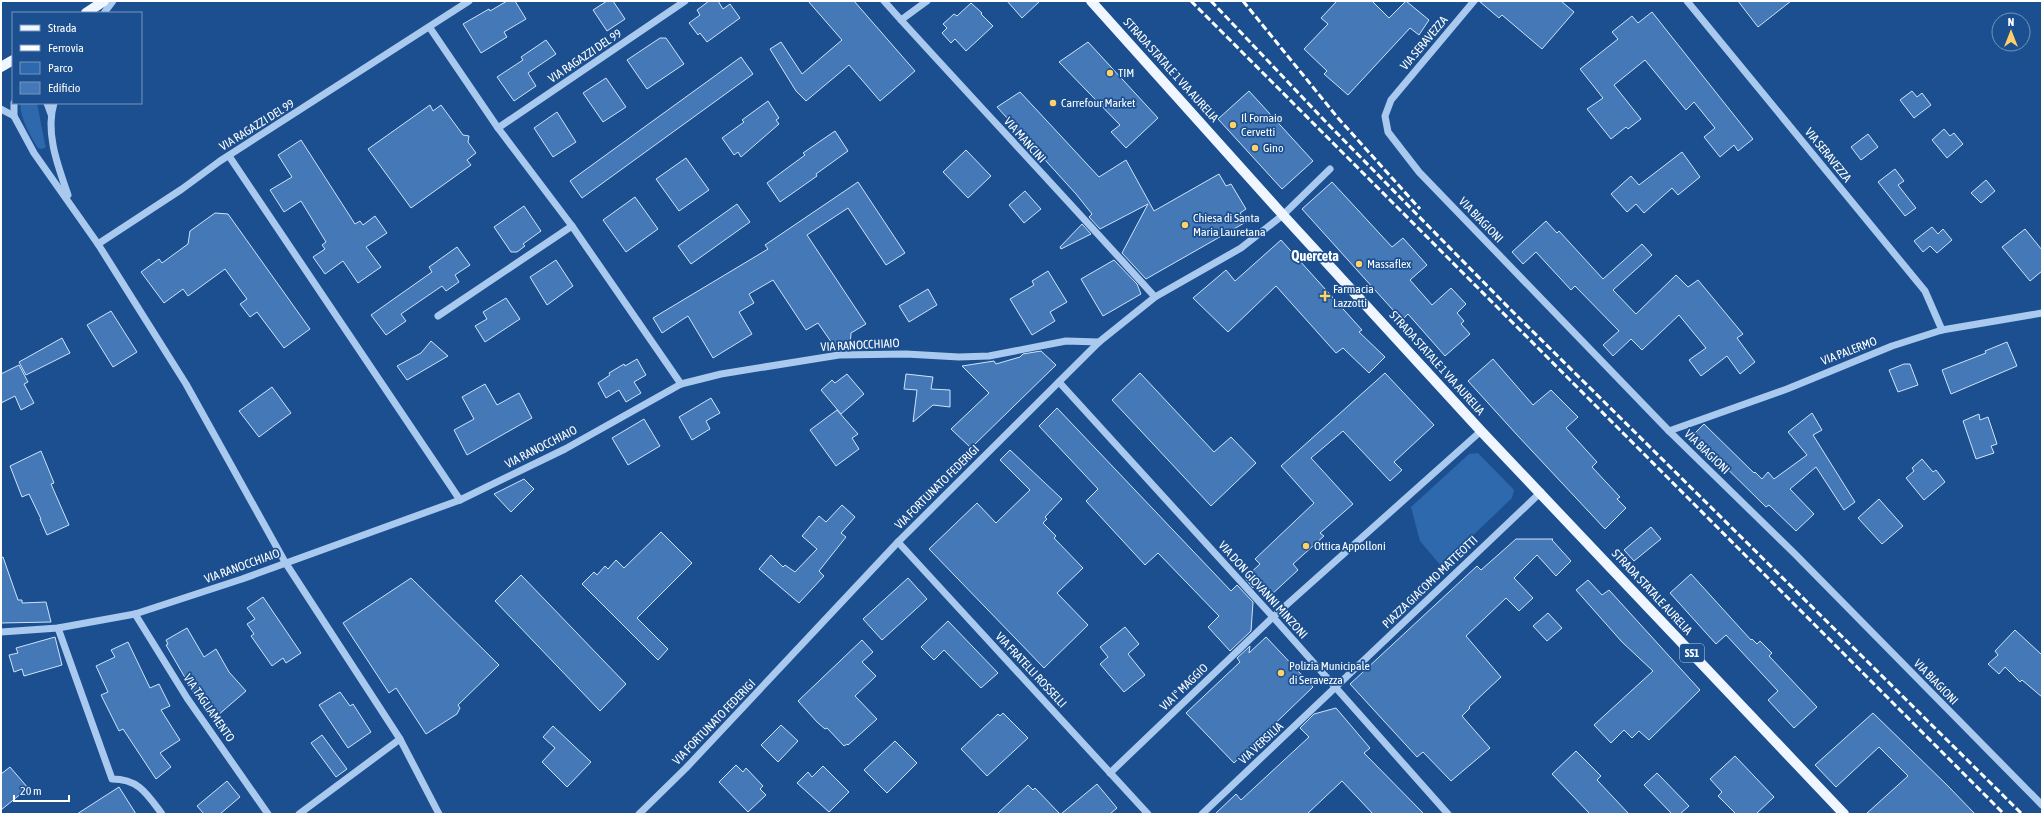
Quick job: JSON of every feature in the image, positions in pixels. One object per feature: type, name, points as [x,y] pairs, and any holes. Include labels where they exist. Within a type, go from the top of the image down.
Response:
[{"type":"main road","points":[[88,12],[104,1]]},
{"type":"main road","name":"STRADA STATALE 1 VIA AURELIA","points":[[1091,1],[1283,215],[1481,431],[1541,492]]},
{"type":"main road","points":[[1,67],[12,61]]},
{"type":"main road","name":"STRADA STATALE AURELIA","points":[[1541,492],[1844,814]]},
{"type":"street","points":[[105,12],[113,1]]},
{"type":"street","name":"VIA RAGAZZI DEL 99","points":[[98,244],[229,156],[430,28],[469,1]]},
{"type":"street","name":"VIA RAGAZZI DEL 99","points":[[498,128],[685,1]]},
{"type":"street","name":"VIA MANCINI","points":[[884,1],[1081,217],[1125,262],[1155,297]]},
{"type":"street","points":[[901,20],[927,1]]},
{"type":"street","name":"VIA SERAVEZZA","points":[[1391,100],[1474,1]]},
{"type":"street","name":"VIA SERAVEZZA","points":[[1687,1],[1925,291],[1942,330]]},
{"type":"street","points":[[430,28],[498,128],[572,226],[681,384]]},
{"type":"street","name":"VIA BIAGIONI","points":[[1391,100],[1385,116],[1388,132],[1419,172],[1669,431],[1795,554],[2042,805]]},
{"type":"street","points":[[14,104],[14,116],[34,153],[98,244],[186,384],[285,562],[400,739],[438,813]]},
{"type":"street","points":[[46,104],[51,114]]},
{"type":"street","points":[[54,104],[51,114],[54,153],[70,203]]},
{"type":"street","points":[[1,109],[14,116]]},
{"type":"street","points":[[229,156],[460,500]]},
{"type":"street","name":"VIA FORTUNATO FEDERIGI","points":[[639,814],[691,763],[898,542],[1099,342],[1155,297],[1241,248],[1283,215],[1330,168]]},
{"type":"street","points":[[438,316],[572,226]]},
{"type":"street","name":"VIA PALERMO","points":[[1669,431],[1787,389],[1892,346],[1942,330],[2042,313]]},
{"type":"street","name":"VIA RANOCCHIAIO","points":[[1,632],[58,628],[135,614],[242,580],[285,562],[460,500],[565,449],[681,384],[721,374],[839,355],[906,354],[959,357],[989,356],[1066,341],[1099,342]]},
{"type":"street","name":"VIA DON GIOVANNI MINZONI","points":[[1059,382],[1273,617],[1448,814]]},
{"type":"street","points":[[1273,617],[1481,431]]},
{"type":"street","name":"PIAZZA GIACOMO MATTEOTTI","points":[[1336,688],[1541,492]]},
{"type":"street","name":"VIA FRATELLI ROSSELLI","points":[[898,542],[1148,814]]},
{"type":"street","name":"VIA TAGLIAMENTO","points":[[135,614],[187,698],[268,814]]},
{"type":"street","name":"VIA I° MAGGIO","points":[[1110,773],[1273,617]]},
{"type":"street","points":[[58,628],[112,779],[123,779],[138,785],[162,814]]},
{"type":"street","name":"VIA VERSILIA","points":[[1202,814],[1336,688]]},
{"type":"street","points":[[299,814],[400,739]]},
{"type":"green space","points":[[20,104],[37,104],[46,147],[42,149],[38,148],[24,121]]},
{"type":"green space","points":[[1478,453],[1514,490],[1512,498],[1441,566],[1420,541],[1411,507],[1469,454]]},
{"type":"building","points":[[507,1],[515,1],[526,19],[504,32],[507,37],[481,53],[463,24],[489,9],[490,11]]},
{"type":"building","points":[[607,1],[613,1],[625,19],[607,31],[593,10]]},
{"type":"building","points":[[709,1],[718,1],[723,9],[730,4],[740,18],[707,42],[700,33],[698,35],[689,23],[700,15],[697,10]]},
{"type":"building","points":[[808,1],[854,1],[915,71],[880,101],[849,65],[806,101],[796,91],[770,49],[781,42],[802,74],[842,40]]},
{"type":"building","points":[[1007,1],[1040,1],[1022,18]]},
{"type":"building","points":[[1337,1],[1372,1],[1389,18],[1406,1],[1429,20],[1419,35],[1410,28],[1348,95],[1324,74],[1327,71],[1304,49],[1328,24],[1321,18]]},
{"type":"building","points":[[1479,1],[1561,1],[1574,12],[1542,49],[1502,15],[1499,18]]},
{"type":"building","points":[[1738,1],[1791,1],[1758,27]]},
{"type":"building","points":[[971,3],[993,26],[966,51],[955,39],[951,43],[942,33],[947,28],[943,24],[954,14],[957,16]]},
{"type":"building","points":[[1652,12],[1753,139],[1738,151],[1734,145],[1720,157],[1704,137],[1715,128],[1694,102],[1686,110],[1645,60],[1614,85],[1641,119],[1628,129],[1626,127],[1611,139],[1587,109],[1603,98],[1580,69],[1618,39],[1612,32],[1632,16],[1638,23]]},
{"type":"building","points":[[660,38],[666,38],[684,64],[647,89],[627,60]]},
{"type":"building","points":[[546,40],[556,54],[528,73],[536,86],[514,101],[497,77],[523,60],[521,57]]},
{"type":"building","points":[[1088,42],[1158,118],[1126,148],[1111,132],[1120,125],[1059,62]]},
{"type":"building","points":[[741,57],[753,74],[582,198],[570,181]]},
{"type":"building","points":[[606,78],[626,107],[603,122],[583,93]]},
{"type":"building","points":[[1249,91],[1313,161],[1282,189],[1218,119]]},
{"type":"building","points":[[1912,91],[1917,97],[1922,93],[1931,105],[1914,118],[1900,100]]},
{"type":"building","points":[[1020,92],[1099,177],[1126,160],[1154,211],[1219,174],[1226,186],[1231,184],[1246,209],[1240,213],[1246,222],[1146,279],[1122,253],[1148,204],[1100,229],[1089,217],[1092,214],[1076,194],[997,107]]},
{"type":"building","points":[[768,101],[779,118],[776,120],[779,124],[741,157],[738,152],[734,155],[722,138],[744,122],[742,120]]},
{"type":"building","points":[[430,105],[433,111],[441,105],[463,135],[469,136],[468,142],[476,153],[467,160],[471,165],[411,208],[368,149]]},
{"type":"building","points":[[557,112],[576,142],[553,157],[534,128]]},
{"type":"building","points":[[1944,129],[1950,136],[1954,133],[1963,144],[1947,158],[1932,140]]},
{"type":"building","points":[[835,131],[848,151],[816,174],[817,176],[780,202],[767,183],[805,155],[803,153]]},
{"type":"building","points":[[1868,134],[1878,147],[1861,160],[1851,147]]},
{"type":"building","points":[[301,140],[355,224],[360,221],[363,225],[375,216],[387,233],[366,247],[381,267],[358,283],[343,261],[325,274],[313,257],[325,249],[322,245],[326,242],[301,201],[284,212],[270,190],[292,177],[278,155]]},
{"type":"building","points":[[966,150],[991,176],[968,198],[943,172]]},
{"type":"building","points":[[1682,152],[1700,177],[1678,195],[1672,188],[1644,213],[1636,204],[1627,212],[1611,194],[1631,176],[1639,185]]},
{"type":"building","points":[[686,158],[709,190],[679,211],[656,179]]},
{"type":"building","points":[[1895,169],[1904,181],[1898,185],[1916,208],[1905,216],[1878,182]]},
{"type":"building","points":[[1986,180],[1995,191],[1981,203],[1971,193]]},
{"type":"building","points":[[858,182],[905,253],[886,265],[848,208],[807,235],[866,324],[851,333],[850,346],[834,346],[818,323],[806,330],[773,280],[749,294],[754,303],[739,312],[752,334],[713,358],[688,316],[662,333],[653,318],[768,249],[765,245]]},
{"type":"building","points":[[1332,182],[1392,247],[1403,238],[1427,265],[1410,280],[1432,305],[1451,288],[1466,304],[1457,313],[1464,321],[1461,324],[1470,334],[1445,356],[1408,314],[1402,320],[1302,209]]},
{"type":"building","points":[[1025,191],[1041,209],[1024,223],[1009,205]]},
{"type":"building","points":[[635,197],[658,229],[626,252],[603,220]]},
{"type":"building","points":[[737,204],[750,222],[691,264],[678,246]]},
{"type":"building","points":[[524,206],[541,231],[523,244],[525,246],[517,252],[511,252],[494,227]]},
{"type":"building","points":[[215,213],[228,214],[310,329],[284,348],[257,312],[250,317],[240,304],[247,299],[225,269],[188,296],[183,289],[164,303],[141,272],[159,259],[162,263],[188,244],[190,231]]},
{"type":"building","points":[[1546,221],[1557,233],[1559,231],[1603,279],[1642,244],[1652,255],[1613,290],[1636,314],[1676,275],[1688,287],[1698,280],[1743,334],[1737,338],[1755,362],[1740,374],[1727,356],[1701,376],[1689,360],[1706,348],[1679,315],[1642,350],[1631,339],[1613,356],[1603,345],[1619,331],[1575,286],[1571,290],[1536,252],[1523,264],[1512,252]]},
{"type":"building","points":[[1082,224],[1091,234],[1061,249],[1060,247]]},
{"type":"building","points":[[1932,227],[1938,234],[1943,229],[1952,240],[1937,253],[1930,246],[1923,252],[1914,241]]},
{"type":"building","points":[[2025,229],[2042,250],[2042,271],[2030,281],[2002,247]]},
{"type":"building","points":[[1281,240],[1362,330],[1359,332],[1385,357],[1369,373],[1343,348],[1336,353],[1276,286],[1228,332],[1193,298],[1226,270],[1235,281]]},
{"type":"building","points":[[457,247],[470,265],[455,275],[459,282],[446,291],[442,286],[401,314],[406,321],[386,335],[371,315],[432,272],[429,267]]},
{"type":"building","points":[[556,260],[573,286],[547,305],[530,277]]},
{"type":"building","points":[[1114,260],[1137,284],[1141,294],[1103,316],[1081,279]]},
{"type":"building","points":[[1048,271],[1067,302],[1050,312],[1055,321],[1032,335],[1010,299],[1034,285],[1032,281]]},
{"type":"building","points":[[928,289],[937,305],[909,322],[899,306]]},
{"type":"building","points":[[506,298],[520,319],[485,342],[475,326],[487,319],[483,312]]},
{"type":"building","points":[[111,311],[137,352],[113,367],[87,325]]},
{"type":"building","points":[[62,338],[70,353],[26,375],[19,362]]},
{"type":"building","points":[[431,341],[448,356],[407,380],[397,366],[421,353]]},
{"type":"building","points":[[2007,342],[2017,366],[1951,394],[1942,370],[1986,353],[1985,351]]},
{"type":"building","points":[[1041,351],[1056,365],[971,448],[951,429],[989,393],[962,366],[994,361],[996,364],[1020,357],[1023,354]]},
{"type":"building","points":[[637,359],[646,375],[634,382],[641,393],[626,402],[619,390],[606,398],[598,383],[610,375],[609,373],[624,364],[625,366]]},
{"type":"building","points":[[1493,359],[1533,405],[1551,390],[1578,417],[1566,428],[1597,462],[1592,467],[1620,497],[1617,499],[1626,508],[1605,529],[1468,381]]},
{"type":"building","points":[[1904,364],[1910,364],[1918,385],[1898,392],[1889,370]]},
{"type":"building","points":[[19,365],[28,382],[24,384],[34,403],[21,410],[15,396],[1,403],[1,374]]},
{"type":"building","points":[[1140,373],[1214,452],[1231,437],[1256,463],[1211,506],[1112,400]]},
{"type":"building","points":[[1385,373],[1434,425],[1394,462],[1402,470],[1390,481],[1343,431],[1311,458],[1353,504],[1320,533],[1324,536],[1293,564],[1298,570],[1270,596],[1254,578],[1253,588],[1245,578],[1260,564],[1255,559],[1314,503],[1281,466]]},
{"type":"building","points":[[847,374],[864,394],[841,414],[821,390],[832,380],[835,383]]},
{"type":"building","points":[[906,374],[933,377],[931,389],[950,390],[950,407],[933,405],[913,422],[917,390],[904,389]]},
{"type":"building","points":[[485,384],[497,405],[519,393],[532,418],[467,455],[454,430],[474,419],[462,397]]},
{"type":"building","points":[[272,387],[291,413],[259,437],[239,411]]},
{"type":"building","points":[[711,398],[720,413],[706,421],[710,429],[692,440],[679,417]]},
{"type":"building","points":[[1057,408],[1231,591],[1237,585],[1253,602],[1251,631],[1230,651],[1208,627],[1219,616],[1158,553],[1145,565],[1086,501],[1098,489],[1039,426]]},
{"type":"building","points":[[837,410],[858,434],[852,438],[859,449],[836,466],[810,430]]},
{"type":"building","points":[[1812,413],[1822,430],[1813,435],[1855,502],[1844,510],[1816,467],[1790,489],[1814,514],[1796,531],[1769,505],[1766,507],[1693,435],[1704,424],[1754,473],[1755,472],[1762,479],[1768,472],[1774,479],[1807,455],[1788,432]]},
{"type":"building","points":[[1979,414],[1980,420],[1988,417],[1997,444],[1991,446],[1994,453],[1976,459],[1963,421]]},
{"type":"building","points":[[644,419],[660,446],[628,465],[612,438]]},
{"type":"building","points":[[1010,450],[1062,499],[1045,517],[1047,519],[1043,523],[1056,536],[1054,538],[1083,568],[1057,593],[1088,625],[1044,668],[929,549],[977,503],[996,523],[1030,490],[1000,460]]},
{"type":"building","points":[[41,451],[54,483],[51,484],[69,525],[47,535],[29,494],[22,497],[10,466]]},
{"type":"building","points":[[1922,459],[1933,472],[1936,470],[1945,482],[1924,500],[1906,478],[1914,471],[1912,468]]},
{"type":"building","points":[[524,479],[534,489],[511,512],[494,494]]},
{"type":"building","points":[[1879,499],[1903,526],[1882,544],[1858,518]]},
{"type":"building","points":[[842,505],[855,517],[841,533],[846,537],[819,571],[824,576],[799,603],[759,569],[771,555],[783,567],[785,565],[795,572],[817,549],[802,536],[819,516],[826,522]]},
{"type":"building","points":[[1651,527],[1661,539],[1634,561],[1624,550]]},
{"type":"building","points":[[661,532],[692,563],[637,618],[668,649],[658,660],[582,584],[594,572],[597,575],[605,566],[608,569],[616,560],[624,568]]},
{"type":"building","points":[[1516,539],[1553,539],[1552,540],[1571,561],[1556,576],[1537,555],[1514,578],[1533,598],[1519,611],[1506,598],[1466,636],[1501,677],[1469,707],[1470,708],[1462,716],[1490,748],[1451,781],[1423,752],[1417,757],[1350,684],[1477,566],[1481,570]]},
{"type":"building","points":[[3,557],[18,600],[22,600],[22,603],[46,602],[51,622],[1,623],[1,558]]},
{"type":"building","points":[[1691,574],[1751,640],[1752,639],[1757,644],[1760,641],[1772,653],[1769,656],[1817,707],[1794,728],[1768,700],[1778,691],[1726,635],[1716,644],[1670,593]]},
{"type":"building","points":[[521,575],[626,684],[600,711],[495,601]]},
{"type":"building","points":[[411,578],[499,665],[458,705],[460,708],[457,714],[426,734],[396,688],[389,693],[343,623]]},
{"type":"building","points":[[908,578],[927,599],[882,640],[863,619]]},
{"type":"building","points":[[1588,580],[1602,595],[1609,590],[1700,690],[1649,740],[1639,731],[1632,738],[1624,730],[1611,743],[1594,725],[1653,671],[1622,642],[1576,590]]},
{"type":"building","points":[[263,597],[301,653],[286,663],[283,658],[272,666],[251,636],[254,634],[247,624],[255,619],[247,608]]},
{"type":"building","points":[[1548,613],[1562,628],[1547,641],[1533,626]]},
{"type":"building","points":[[948,621],[998,673],[981,688],[944,650],[934,660],[921,647]]},
{"type":"building","points":[[1125,627],[1139,644],[1128,654],[1145,675],[1124,692],[1100,664],[1108,657],[1100,647]]},
{"type":"building","points":[[187,628],[204,657],[216,649],[229,672],[246,691],[217,716],[196,692],[194,693],[166,645],[168,644],[166,640]]},
{"type":"building","points":[[2015,630],[2042,655],[2042,697],[2022,680],[2020,682],[2005,667],[1999,674],[1988,664],[1998,655],[1995,651]]},
{"type":"building","points":[[55,637],[62,665],[24,676],[22,669],[14,672],[9,655],[18,653],[16,648]]},
{"type":"building","points":[[1266,637],[1313,687],[1234,763],[1186,713],[1240,662],[1237,658],[1250,646],[1249,653]]},
{"type":"building","points":[[862,640],[873,652],[862,662],[876,676],[855,696],[877,719],[848,745],[847,744],[844,746],[827,728],[825,729],[817,722],[798,701]]},
{"type":"building","points":[[128,642],[150,688],[159,684],[170,706],[161,710],[180,740],[160,753],[171,767],[156,779],[123,729],[119,731],[101,695],[108,692],[96,666],[115,657],[111,650]]},
{"type":"building","points":[[340,692],[350,706],[353,704],[371,732],[348,748],[319,705]]},
{"type":"building","points":[[1336,708],[1370,748],[1364,753],[1424,814],[1373,814],[1342,781],[1307,814],[1215,814],[1236,794],[1241,800],[1309,737],[1300,728],[1314,714]]},
{"type":"building","points":[[1003,713],[1028,738],[987,776],[961,749],[998,714],[1000,716]]},
{"type":"building","points":[[1873,713],[1975,814],[1866,814],[1908,776],[1879,747],[1836,787],[1815,765]]},
{"type":"building","points":[[781,725],[798,741],[778,762],[761,745]]},
{"type":"building","points":[[553,726],[591,762],[567,787],[542,762],[555,748],[543,737]]},
{"type":"building","points":[[322,735],[347,769],[336,777],[311,743]]},
{"type":"building","points":[[895,741],[917,763],[887,793],[864,770]]},
{"type":"building","points":[[1576,751],[1601,776],[1597,780],[1629,814],[1590,814],[1552,774]]},
{"type":"building","points":[[1735,756],[1774,797],[1756,814],[1736,814],[1718,796],[1722,792],[1710,779]]},
{"type":"building","points":[[736,765],[743,772],[746,768],[763,786],[760,789],[766,795],[748,812],[719,782]]},
{"type":"building","points":[[823,766],[849,792],[829,812],[797,783],[808,772],[812,777]]},
{"type":"building","points":[[10,767],[28,788],[1,810],[1,774]]},
{"type":"building","points":[[1657,773],[1689,806],[1680,814],[1672,814],[1644,785]]},
{"type":"building","points":[[227,781],[240,797],[220,814],[204,814],[197,806]]},
{"type":"building","points":[[1097,784],[1117,808],[1110,814],[1061,814]]},
{"type":"building","points":[[1028,785],[1033,790],[1035,788],[1060,814],[997,814]]},
{"type":"building","points":[[119,787],[136,814],[77,814]]},
{"type":"railway","points":[[1191,1],[2004,814]]},
{"type":"railway","points":[[1211,1],[1324,120],[1510,309],[2022,814]]},
{"type":"railway","points":[[1243,1],[1338,118],[1420,209]]},
{"type":"place","name":"TIM","points":[[1110,73]]},
{"type":"place","name":"Carrefour Market","points":[[1053,103]]},
{"type":"place","name":"Il Fornaio Cervetti","points":[[1233,125]]},
{"type":"place","name":"Gino","points":[[1255,148]]},
{"type":"place","name":"Chiesa di Santa Maria Lauretana","points":[[1185,225]]},
{"type":"place","name":"Massaflex","points":[[1359,264]]},
{"type":"place","name":"Farmacia Lazzotti","points":[[1325,296]]},
{"type":"place","name":"Ottica Appolloni","points":[[1306,546]]},
{"type":"place","name":"Polizia Municipale di Seravezza","points":[[1281,673]]},
{"type":"district","name":"Querceta","points":[[1315,256]]}]
